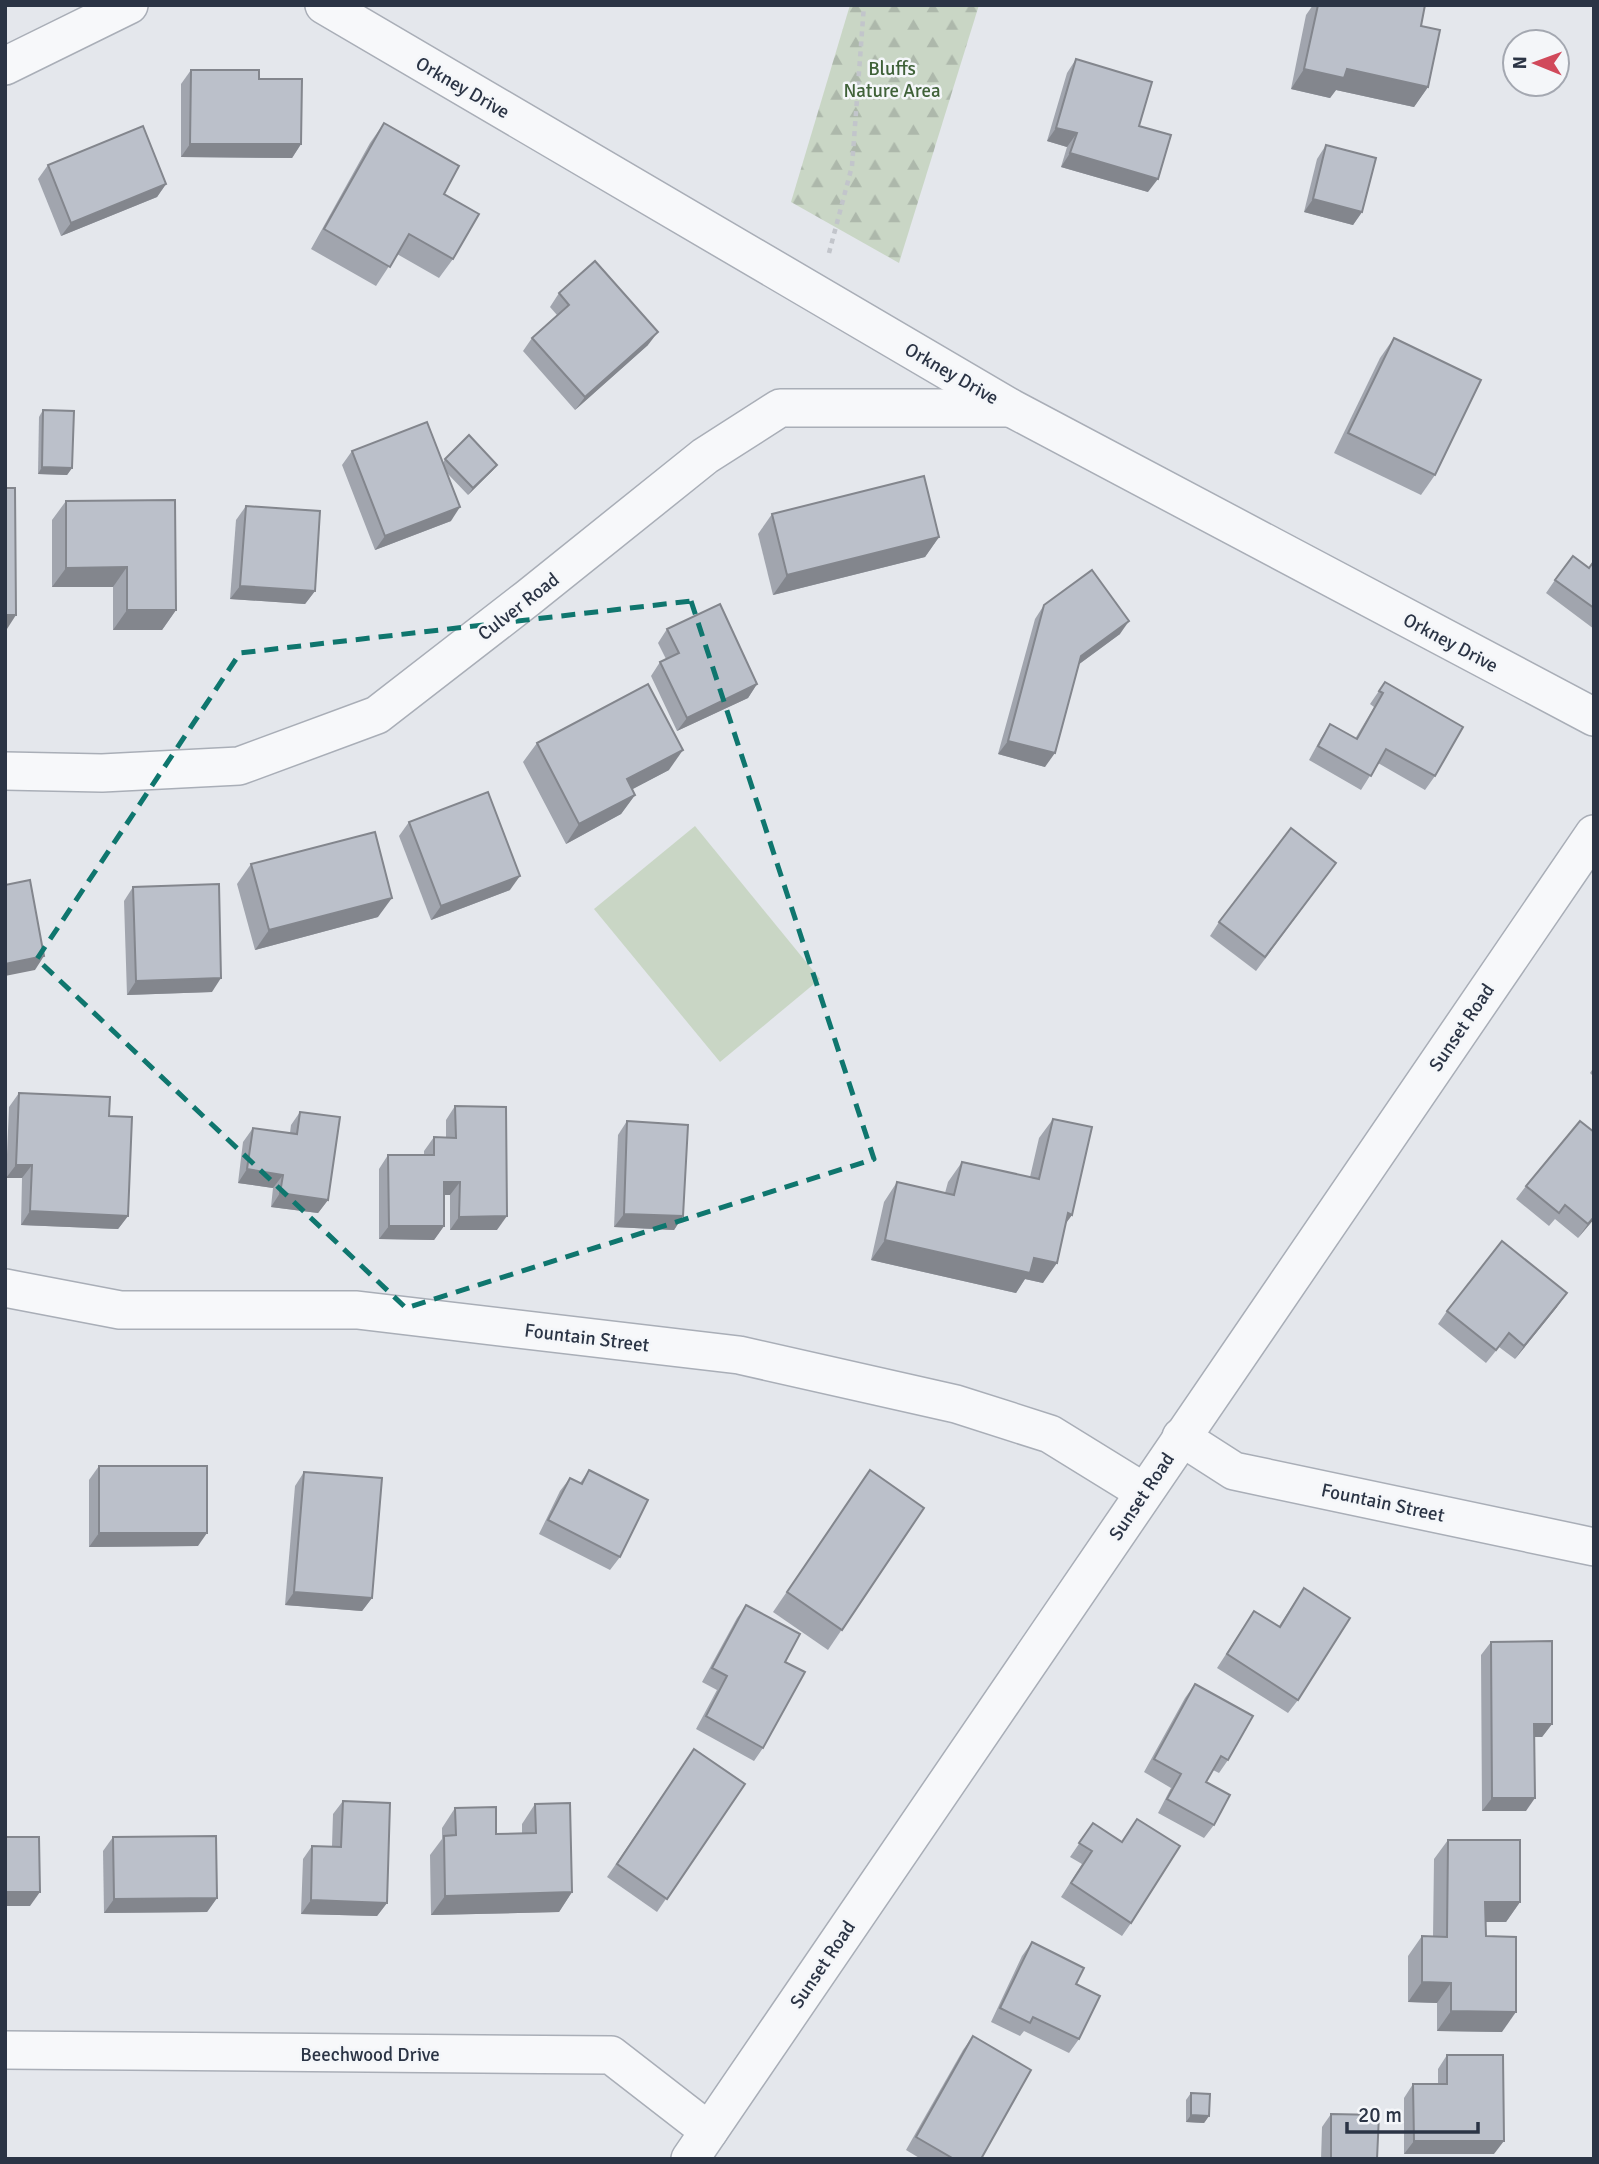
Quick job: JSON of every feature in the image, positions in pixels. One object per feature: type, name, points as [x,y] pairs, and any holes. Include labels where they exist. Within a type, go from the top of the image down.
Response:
[{"type":"street","points":[[5,66],[130,5]]},
{"type":"street","name":"Orkney Drive","points":[[324,5],[1011,408],[1594,717]]},
{"type":"street","name":"Culver Road","points":[[5,771],[102,773],[239,766],[377,715],[705,456],[780,408],[1011,408]]},
{"type":"street","name":"Sunset Road","points":[[699,2145],[1594,834]]},
{"type":"street","name":"Fountain Street","points":[[5,1288],[120,1310],[357,1310],[739,1355],[956,1404],[1050,1434],[1144,1492]]},
{"type":"street","name":"Fountain Street","points":[[1181,1437],[1234,1471],[1594,1547]]},
{"type":"street","name":"Beechwood Drive","points":[[5,2050],[611,2055],[699,2145]]},
{"type":"path","points":[[818,295],[852,166],[864,5]]},
{"type":"highlighted area","points":[[691,601],[874,1159],[406,1308],[37,959],[240,653]]},
{"type":"green space","name":"Bluffs Nature Area","points":[[850,5],[979,5],[899,263],[791,202]]},
{"type":"green space","points":[[695,826],[820,979],[720,1062],[594,909]]},
{"type":"building","points":[[1318,5],[1425,5],[1421,26],[1440,30],[1428,87],[1347,69],[1344,78],[1304,69]]},
{"type":"building","points":[[1076,59],[1152,82],[1139,126],[1171,135],[1158,179],[1070,153],[1077,133],[1056,128]]},
{"type":"building","points":[[191,70],[259,70],[259,79],[302,79],[301,144],[190,144]]},
{"type":"building","points":[[384,123],[459,166],[444,194],[479,214],[453,259],[409,234],[390,267],[324,229]]},
{"type":"building","points":[[143,126],[166,184],[71,223],[48,165]]},
{"type":"building","points":[[1326,145],[1376,158],[1362,212],[1313,199]]},
{"type":"building","points":[[595,261],[658,332],[585,397],[532,338],[569,305],[559,293]]},
{"type":"building","points":[[1394,338],[1481,380],[1435,475],[1348,433]]},
{"type":"building","points":[[43,410],[74,411],[72,468],[42,467]]},
{"type":"building","points":[[427,422],[460,507],[385,536],[352,451]]},
{"type":"building","points":[[469,435],[497,465],[473,488],[445,459]]},
{"type":"building","points":[[924,476],[939,537],[787,575],[772,514]]},
{"type":"building","points":[[5,488],[15,488],[16,615],[5,615]]},
{"type":"building","points":[[175,500],[176,610],[127,610],[127,567],[66,568],[66,501]]},
{"type":"building","points":[[246,506],[320,511],[315,591],[240,586]]},
{"type":"building","points":[[1573,556],[1589,568],[1594,561],[1594,608],[1555,580]]},
{"type":"building","points":[[1092,570],[1129,621],[1081,656],[1055,753],[1008,741],[1044,605]]},
{"type":"building","points":[[720,604],[757,684],[687,718],[660,662],[679,653],[667,629]]},
{"type":"building","points":[[1385,682],[1463,727],[1435,776],[1386,749],[1371,776],[1318,746],[1330,724],[1357,739],[1383,693],[1379,691]]},
{"type":"building","points":[[648,684],[683,750],[627,779],[635,795],[579,824],[537,743]]},
{"type":"building","points":[[488,792],[520,876],[441,906],[409,822]]},
{"type":"building","points":[[1291,828],[1336,863],[1265,957],[1219,922]]},
{"type":"building","points":[[375,832],[392,898],[269,930],[251,864]]},
{"type":"building","points":[[30,880],[44,956],[5,964],[5,885]]},
{"type":"building","points":[[219,884],[221,978],[136,981],[133,887]]},
{"type":"building","points":[[19,1093],[110,1097],[109,1116],[132,1117],[128,1216],[30,1211],[32,1165],[16,1165]]},
{"type":"building","points":[[455,1106],[506,1107],[507,1216],[459,1217],[460,1182],[444,1182],[444,1226],[389,1226],[388,1155],[434,1155],[434,1137],[456,1138]]},
{"type":"building","points":[[300,1112],[340,1117],[328,1200],[280,1193],[283,1175],[247,1169],[253,1128],[297,1134]]},
{"type":"building","points":[[1053,1119],[1092,1127],[1072,1215],[1068,1213],[1057,1263],[1034,1258],[1030,1273],[885,1240],[897,1182],[954,1195],[962,1162],[1039,1179]]},
{"type":"building","points":[[627,1121],[688,1125],[683,1216],[624,1214]]},
{"type":"building","points":[[1580,1121],[1594,1132],[1594,1217],[1588,1224],[1565,1205],[1559,1213],[1526,1186]]},
{"type":"building","points":[[1502,1241],[1567,1293],[1524,1346],[1509,1333],[1496,1350],[1447,1311]]},
{"type":"building","points":[[99,1466],[207,1466],[207,1533],[99,1533]]},
{"type":"building","points":[[589,1470],[648,1500],[620,1557],[548,1520],[570,1478],[582,1484]]},
{"type":"building","points":[[870,1470],[924,1508],[842,1630],[787,1592]]},
{"type":"building","points":[[304,1472],[382,1478],[372,1598],[294,1592]]},
{"type":"building","points":[[1304,1588],[1350,1618],[1298,1700],[1227,1654],[1254,1611],[1280,1627]]},
{"type":"building","points":[[746,1605],[800,1634],[785,1662],[805,1672],[763,1748],[706,1716],[727,1676],[712,1668]]},
{"type":"building","points":[[1552,1641],[1552,1724],[1534,1724],[1535,1798],[1492,1798],[1491,1642]]},
{"type":"building","points":[[1195,1684],[1253,1716],[1228,1760],[1221,1756],[1206,1782],[1230,1795],[1214,1825],[1167,1799],[1181,1774],[1154,1759]]},
{"type":"building","points":[[694,1749],[745,1784],[667,1899],[617,1864]]},
{"type":"building","points":[[343,1801],[390,1803],[387,1903],[311,1900],[312,1846],[341,1847]]},
{"type":"building","points":[[570,1803],[572,1892],[445,1896],[444,1836],[456,1835],[455,1808],[496,1807],[496,1834],[536,1833],[535,1804]]},
{"type":"building","points":[[1137,1819],[1180,1846],[1131,1923],[1071,1883],[1092,1851],[1079,1843],[1093,1823],[1122,1842]]},
{"type":"building","points":[[216,1836],[217,1898],[114,1899],[113,1837]]},
{"type":"building","points":[[5,1837],[39,1837],[40,1892],[5,1892]]},
{"type":"building","points":[[1448,1840],[1520,1840],[1520,1902],[1485,1902],[1486,1936],[1516,1937],[1516,2012],[1451,2011],[1451,1983],[1422,1982],[1422,1936],[1447,1937]]},
{"type":"building","points":[[1032,1942],[1084,1968],[1076,1984],[1100,1996],[1079,2039],[1033,2017],[1030,2023],[1000,2008]]},
{"type":"building","points":[[973,2036],[1031,2070],[981,2159],[954,2159],[916,2137]]},
{"type":"building","points":[[1447,2055],[1503,2055],[1504,2141],[1414,2141],[1413,2084],[1447,2084]]},
{"type":"building","points":[[1191,2093],[1210,2094],[1209,2116],[1191,2115]]},
{"type":"building","points":[[1331,2114],[1379,2115],[1377,2159],[1331,2159]]}]
